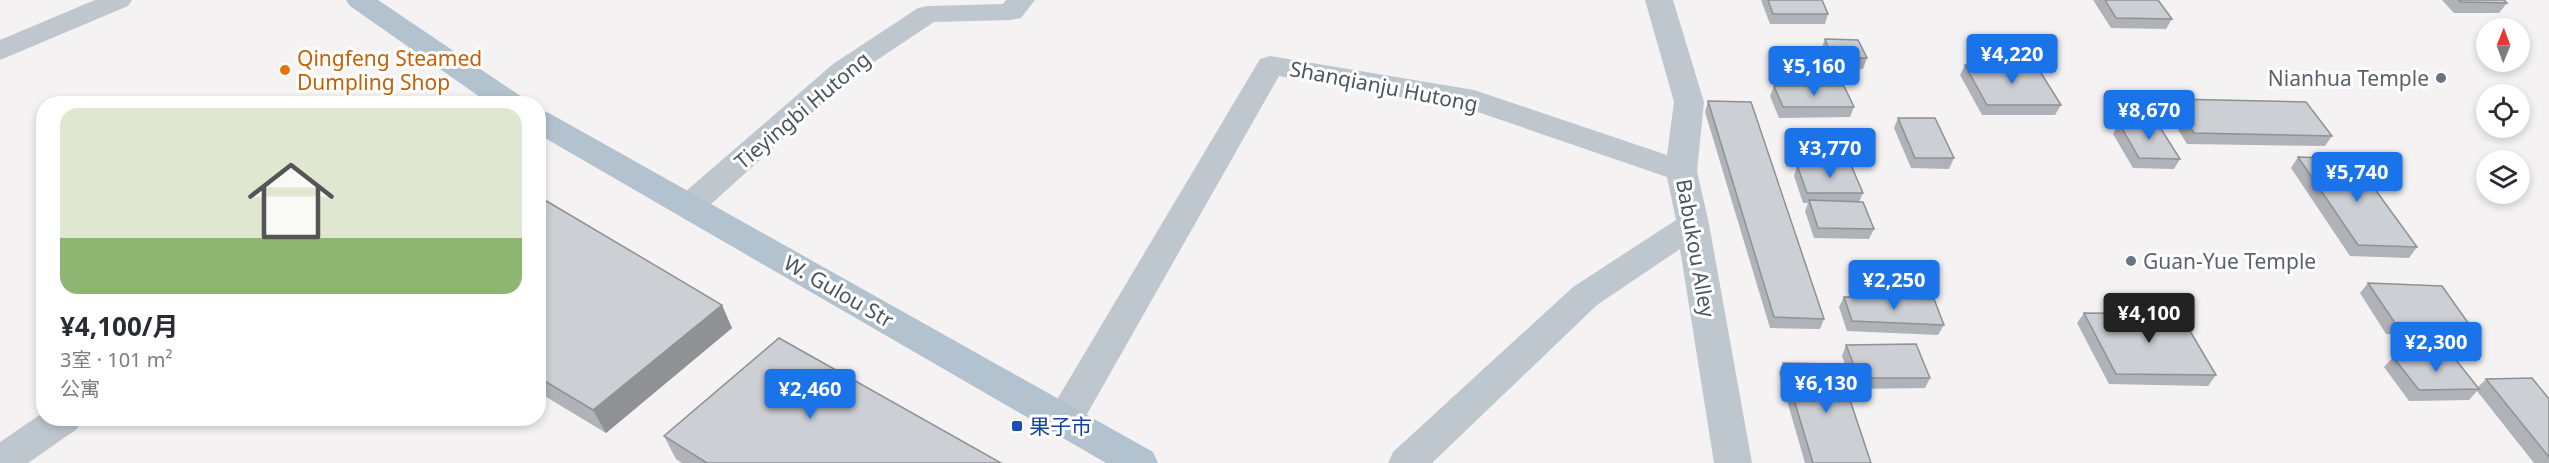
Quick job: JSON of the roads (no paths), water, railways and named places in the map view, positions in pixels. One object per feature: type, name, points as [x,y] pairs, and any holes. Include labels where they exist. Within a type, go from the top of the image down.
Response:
[{"type":"main road","points":[[360,0],[499,96]]},
{"type":"main road","name":"W. Gulou Str","points":[[546,125],[1139,463]]},
{"type":"street","points":[[0,51],[118,0]]},
{"type":"street","name":"Tieyingbi Hutong","points":[[688,206],[843,70],[928,14],[1011,12],[1021,0]]},
{"type":"street","name":"Babukou Alley","points":[[1659,0],[1689,102],[1681,171],[1693,224],[1733,463]]},
{"type":"street","name":"Shanqianju Hutong","points":[[1065,419],[1270,65],[1474,100],[1681,171]]},
{"type":"street","points":[[1407,463],[1586,296],[1693,224]]},
{"type":"street","points":[[0,462],[52,426]]},
{"type":"place","name":"Qingfeng Steamed Dumpling Shop","points":[[285,70]]},
{"type":"place","name":"Nianhua Temple","points":[[2441,78]]},
{"type":"place","name":"Guan-Yue Temple","points":[[2131,261]]},
{"type":"place","name":"果子市","points":[[1017,426]]}]
